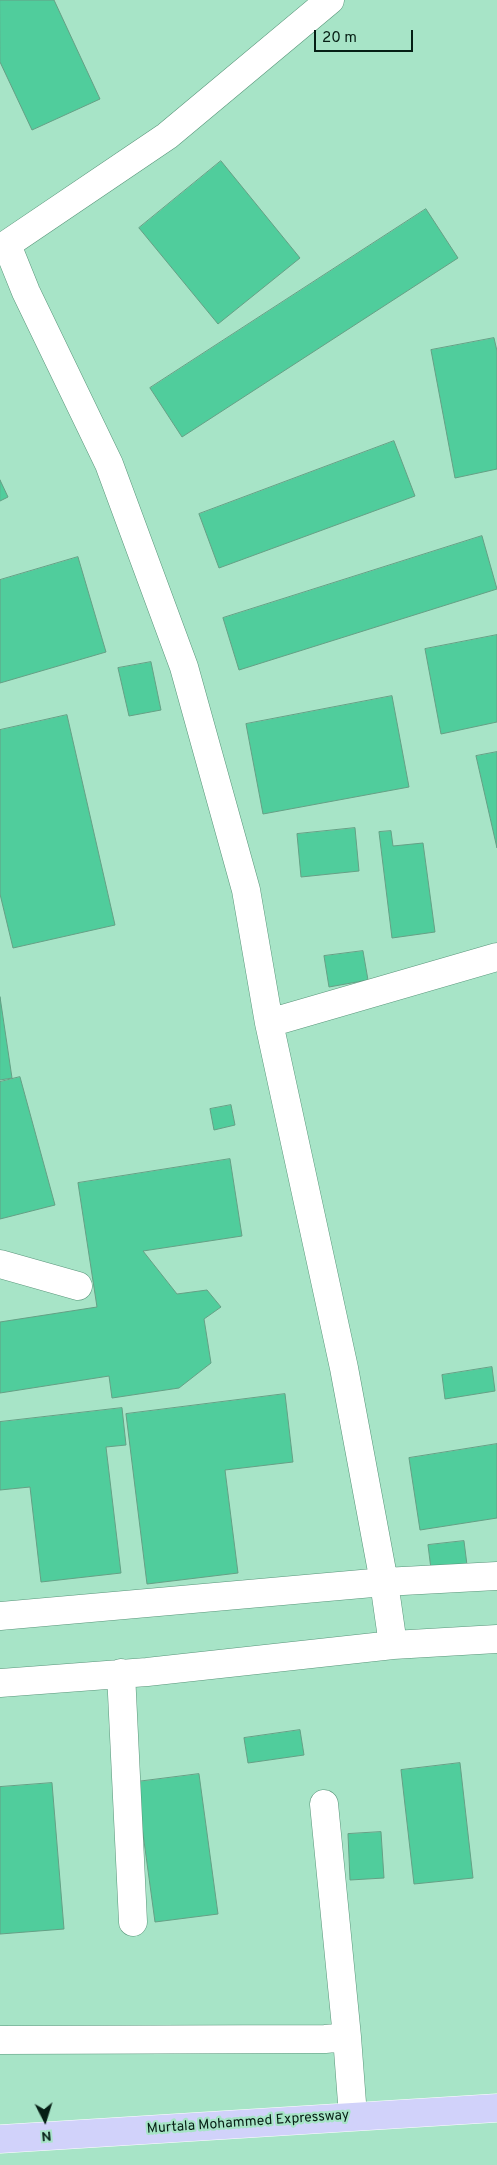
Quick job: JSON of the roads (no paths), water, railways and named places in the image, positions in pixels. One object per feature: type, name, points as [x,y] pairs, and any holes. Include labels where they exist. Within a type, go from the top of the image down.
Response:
[{"type":"highway","name":"Murtala Mohammed Expressway","points":[[0,2139],[497,2107]]},
{"type":"street","points":[[330,0],[167,136],[4,247],[109,464],[184,667],[246,890],[269,1023],[344,1368],[384,1582],[393,1645]]},
{"type":"street","points":[[269,1023],[497,956]]},
{"type":"street","points":[[0,1264],[78,1286]]},
{"type":"street","points":[[0,1616],[384,1582],[497,1576]]},
{"type":"street","points":[[0,1682],[121,1673],[393,1645],[497,1640]]},
{"type":"street","points":[[121,1673],[133,1922]]},
{"type":"street","points":[[324,1804],[353,2116]]},
{"type":"street","points":[[0,2040],[325,2039],[347,2037]]}]
